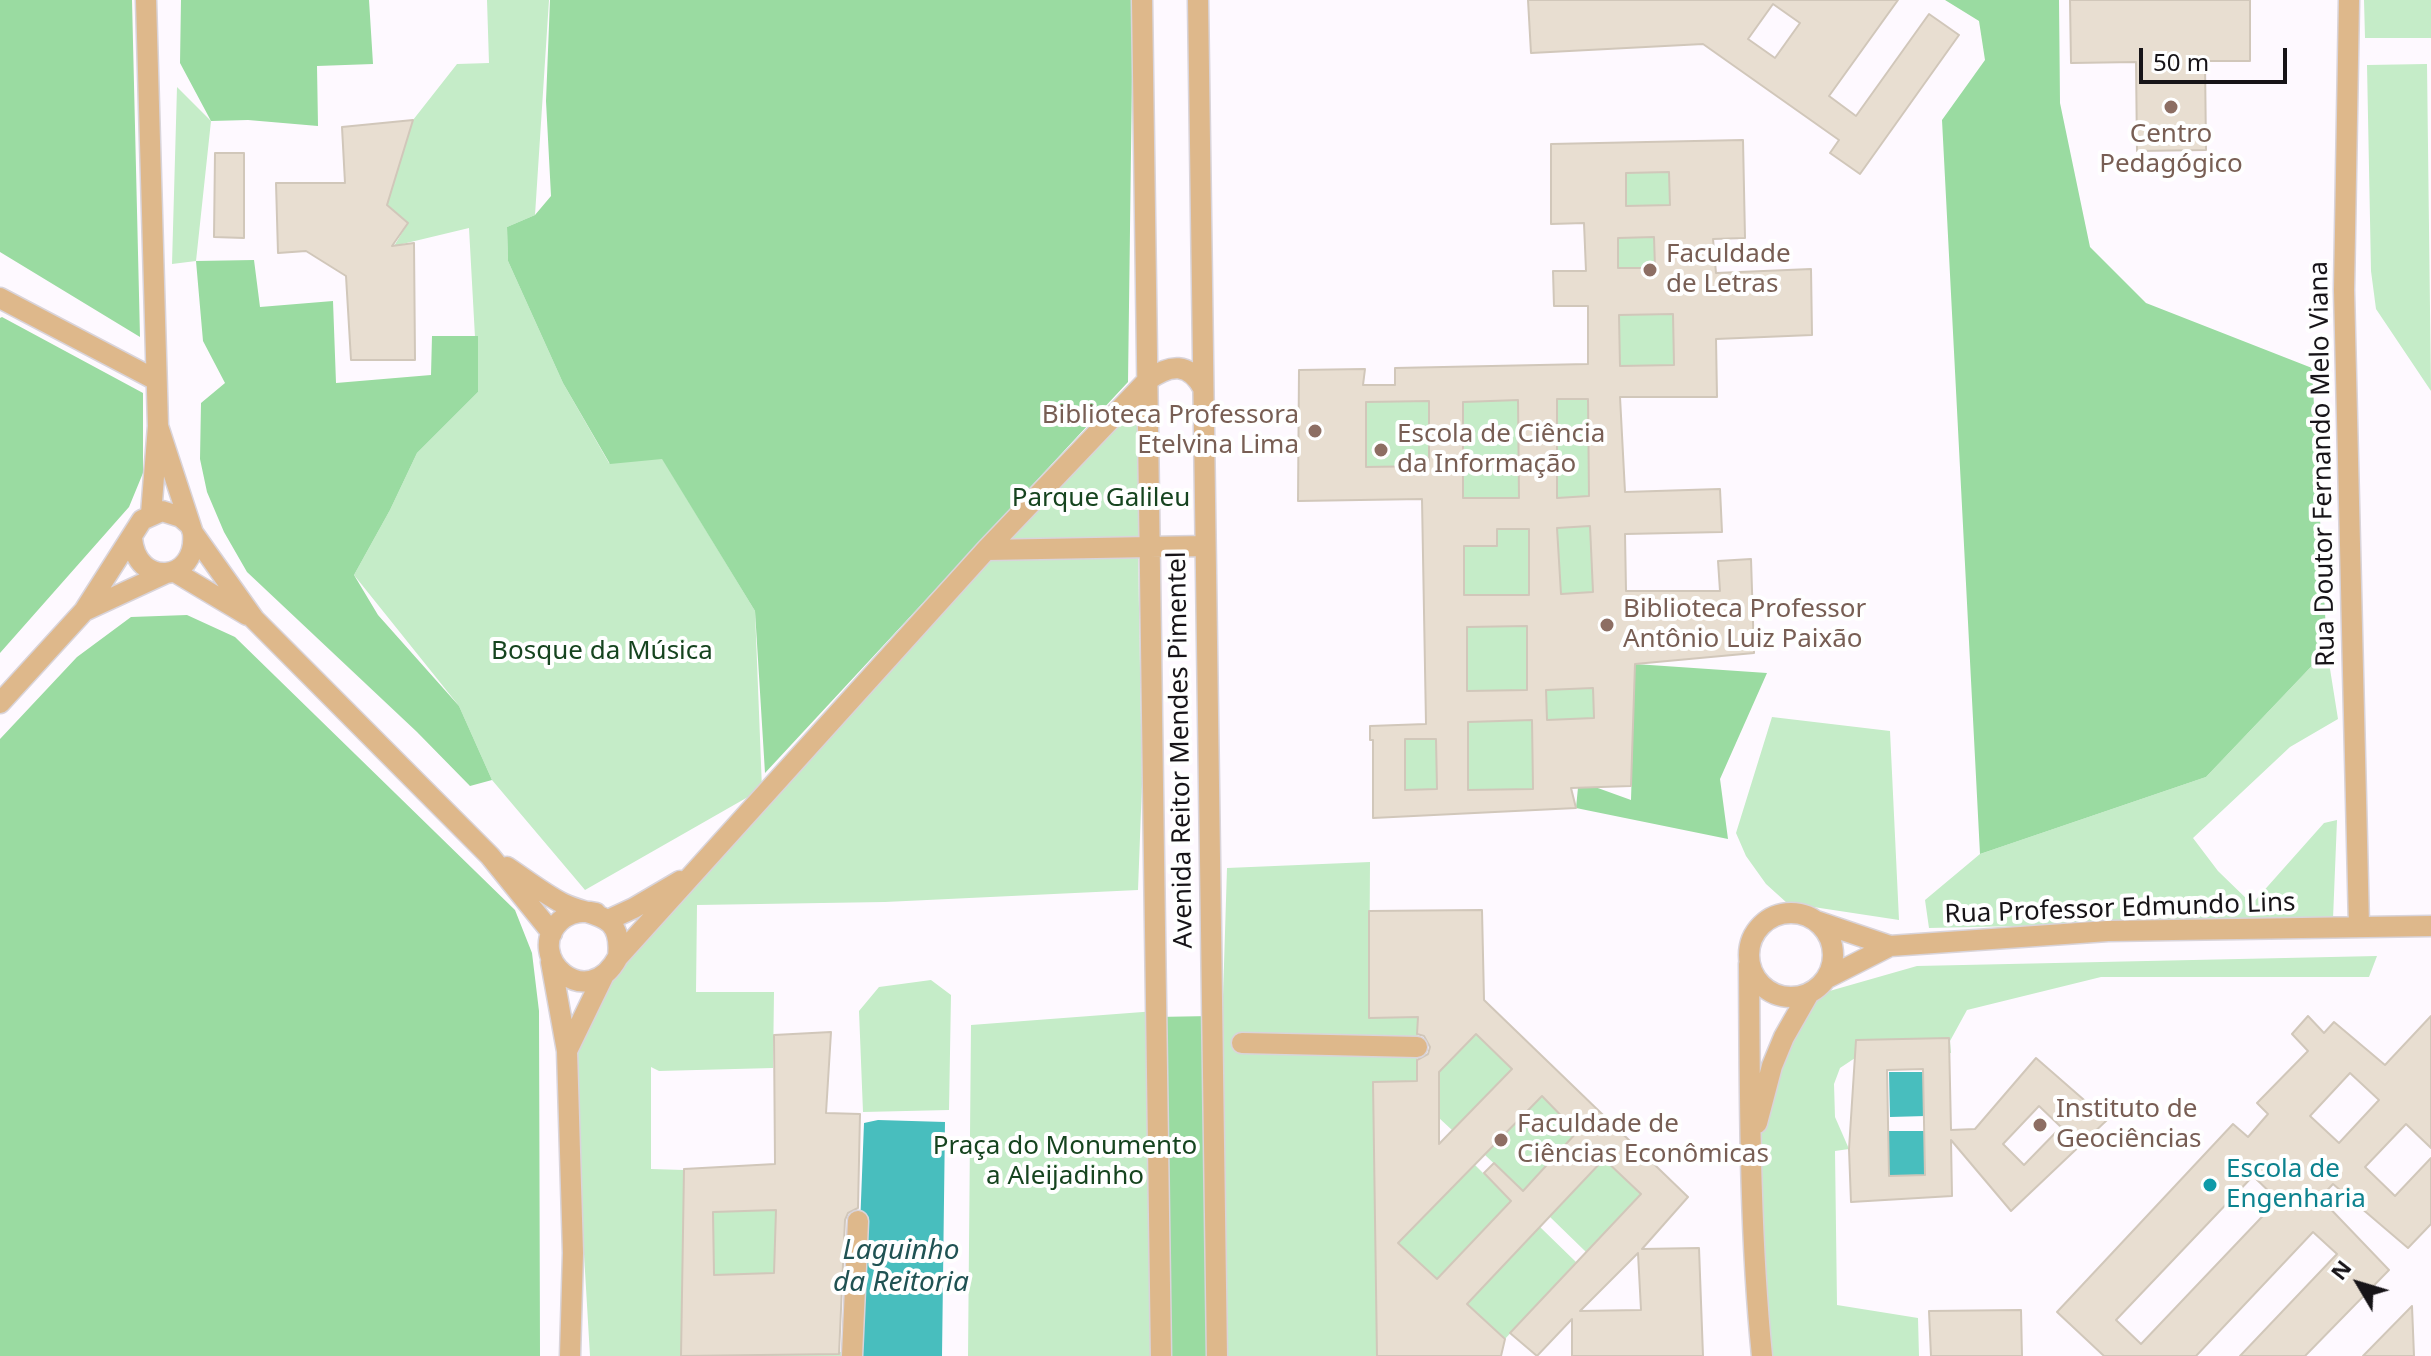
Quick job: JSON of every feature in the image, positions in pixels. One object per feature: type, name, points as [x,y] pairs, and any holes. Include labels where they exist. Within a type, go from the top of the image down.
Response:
[{"type":"street","points":[[146,0],[158,426],[151,514]]},
{"type":"street","name":"Avenida Reitor Mendes Pimentel","points":[[1142,0],[1161,1356]]},
{"type":"street","name":"Avenida Reitor Mendes Pimentel","points":[[1198,0],[1217,1356]]},
{"type":"street","name":"Rua Doutor Fernando Melo Viana","points":[[2349,0],[2344,290],[2359,926]]},
{"type":"street","points":[[0,298],[156,380]]},
{"type":"street","points":[[567,1051],[603,977],[618,957],[986,550],[1148,380],[1160,371],[1173,368],[1186,370],[1197,377],[1203,388]]},
{"type":"street","points":[[84,611],[184,566],[192,555],[191,529],[158,426]]},
{"type":"street","points":[[0,703],[84,611],[142,520],[151,514],[171,512],[191,529],[254,619],[490,856],[552,933]]},
{"type":"street","points":[[132,538],[133,551],[141,564],[153,572],[169,573],[254,619]]},
{"type":"street","points":[[986,550],[1205,546]]},
{"type":"street","points":[[490,856],[563,903],[602,916],[616,930],[620,944],[618,957]]},
{"type":"street","points":[[570,1356],[573,1253],[567,1051],[549,945],[552,933],[564,918],[574,913],[602,916],[634,908],[700,867]]},
{"type":"street","points":[[1762,1356],[1753,1246],[1750,1146],[1747,954],[1751,940],[1766,921],[1790,913],[1816,921],[1825,930],[1833,953],[1827,978]]},
{"type":"street","name":"Rua Professor Edmundo Lins","points":[[1816,921],[1890,946],[2108,931],[2431,926]]},
{"type":"street","points":[[1750,1146],[1772,1066],[1784,1037],[1808,995],[1827,978],[1890,946]]},
{"type":"street","points":[[551,957],[556,969],[578,982],[591,982],[603,977]]},
{"type":"street","points":[[1749,964],[1754,976],[1773,994],[1785,997],[1808,995]]},
{"type":"street","points":[[1242,1043],[1417,1047]]},
{"type":"street","points":[[852,1356],[858,1221]]},
{"type":"green space","points":[[0,0],[132,0],[140,337],[0,252]]},
{"type":"green space","points":[[181,0],[369,0],[373,64],[317,66],[318,126],[248,120],[211,121],[180,63]]},
{"type":"green space","name":"Bosque da Música","points":[[487,0],[549,0],[535,215],[507,227],[508,261],[563,383],[609,463],[662,458],[755,611],[762,789],[585,890],[492,780],[459,706],[354,575],[417,453],[478,392],[469,228],[394,246],[408,223],[387,205],[413,120],[457,64],[489,63]]},
{"type":"green space","points":[[550,0],[1133,0],[1128,382],[765,773],[755,611],[662,459],[610,464],[563,383],[508,261],[507,227],[535,215],[551,196],[546,101]]},
{"type":"green space","points":[[1945,0],[2059,0],[2060,103],[2090,247],[2146,303],[2312,368],[2327,650],[2206,777],[1980,854],[1942,120],[1985,60],[1979,21]]},
{"type":"green space","points":[[2364,0],[2431,0],[2431,38],[2365,38]]},
{"type":"green space","points":[[2427,64],[2431,391],[2376,309],[2371,271],[2367,65]]},
{"type":"green space","points":[[177,87],[211,121],[196,261],[172,264]]},
{"type":"green space","points":[[1683,172],[1670,181],[1670,205],[1616,206],[1626,195],[1626,182],[1616,181],[1616,173]]},
{"type":"green space","points":[[1680,237],[1655,258],[1655,268],[1618,268],[1618,238]]},
{"type":"green space","points":[[254,260],[260,307],[333,301],[336,383],[431,375],[432,336],[478,336],[478,392],[417,453],[354,575],[378,615],[459,706],[492,780],[470,786],[247,572],[224,532],[207,492],[200,459],[201,403],[225,383],[203,341],[196,261]]},
{"type":"green space","points":[[1673,314],[1674,365],[1620,366],[1619,315]]},
{"type":"green space","points":[[0,318],[143,393],[143,473],[129,507],[0,653]]},
{"type":"green space","name":"Parque Galileu","points":[[1148,380],[1150,547],[986,550]]},
{"type":"green space","points":[[1557,399],[1588,399],[1589,496],[1557,498]]},
{"type":"green space","points":[[1518,400],[1519,498],[1463,498],[1463,402]]},
{"type":"green space","points":[[1429,401],[1429,466],[1366,467],[1366,402]]},
{"type":"green space","points":[[1590,526],[1593,592],[1561,594],[1557,528]]},
{"type":"green space","points":[[1497,529],[1529,529],[1529,595],[1464,595],[1464,546],[1497,545]]},
{"type":"green space","points":[[1138,551],[1142,784],[1138,890],[885,902],[697,905],[696,992],[774,992],[773,1068],[659,1071],[651,1067],[651,1169],[684,1170],[682,1352],[849,1352],[848,1356],[590,1356],[572,1050],[610,980],[983,561]]},
{"type":"green space","points":[[187,615],[235,637],[515,910],[532,953],[539,1011],[540,1356],[0,1356],[0,739],[77,657],[131,617]]},
{"type":"green space","points":[[1527,626],[1527,690],[1467,691],[1467,627]]},
{"type":"green space","points":[[2327,650],[2338,719],[2290,747],[2193,838],[2218,871],[2252,904],[2324,823],[2337,820],[2333,919],[1929,928],[1925,900],[1980,854],[2206,777]]},
{"type":"green space","points":[[1635,664],[1767,673],[1720,779],[1728,839],[1576,808],[1580,767],[1595,787],[1631,800]]},
{"type":"green space","points":[[1593,688],[1594,718],[1547,720],[1546,690]]},
{"type":"green space","points":[[1772,717],[1890,731],[1899,920],[1787,903],[1766,884],[1746,856],[1736,833]]},
{"type":"green space","points":[[1532,720],[1533,789],[1468,790],[1468,722]]},
{"type":"green space","points":[[1405,739],[1436,739],[1437,789],[1405,790]]},
{"type":"green space","points":[[1370,862],[1369,1018],[1418,1017],[1417,1081],[1373,1082],[1377,1356],[1217,1356],[1227,868]]},
{"type":"green space","points":[[2377,956],[2369,977],[2101,977],[1967,1010],[1950,1041],[1951,1053],[1858,1056],[1840,1068],[1834,1084],[1835,1117],[1849,1149],[1835,1151],[1837,1305],[1918,1318],[1919,1356],[1772,1356],[1750,1146],[1788,1041],[1812,996],[1917,966]]},
{"type":"green space","points":[[931,980],[951,995],[949,1110],[863,1112],[859,1011],[879,987]]},
{"type":"green space","name":"Praça do Monumento a Aleijadinho","points":[[1156,1011],[1161,1356],[968,1356],[971,1025]]},
{"type":"green space","points":[[1211,1016],[1217,1356],[1161,1356],[1156,1017]]},
{"type":"green space","points":[[1476,1034],[1512,1069],[1452,1130],[1439,1118],[1439,1072]]},
{"type":"green space","points":[[1542,1096],[1577,1132],[1523,1191],[1485,1155]]},
{"type":"green space","points":[[1604,1159],[1641,1194],[1586,1252],[1549,1216]]},
{"type":"green space","points":[[1474,1164],[1511,1201],[1437,1279],[1398,1243]]},
{"type":"green space","points":[[776,1210],[774,1273],[714,1275],[713,1212]]},
{"type":"green space","points":[[1540,1227],[1576,1262],[1505,1339],[1467,1304]]},
{"type":"water","points":[[1889,1072],[1925,1072],[1926,1116],[1890,1117]]},
{"type":"water","name":"Laguinho da Reitoria","points":[[878,1120],[945,1122],[942,1356],[855,1356],[864,1123]]},
{"type":"water","points":[[1888,1131],[1924,1131],[1925,1175],[1889,1176]]},
{"type":"building","points":[[1528,0],[1898,0],[1829,96],[1856,116],[1929,14],[1959,35],[1860,174],[1830,153],[1839,140],[1703,44],[1531,53]],"holes":[[[1773,4],[1800,23],[1775,58],[1748,39]]]},
{"type":"building","name":"Centro Pedagógico","points":[[2070,0],[2250,0],[2250,61],[2205,61],[2206,150],[2137,151],[2136,62],[2071,63]]},
{"type":"building","points":[[413,120],[387,205],[408,223],[392,246],[414,243],[415,360],[351,360],[346,276],[306,251],[278,253],[276,183],[345,183],[342,127]]},
{"type":"building","points":[[1743,140],[1745,238],[1713,239],[1716,273],[1811,269],[1812,335],[1716,339],[1717,397],[1620,397],[1625,492],[1720,489],[1722,532],[1625,534],[1626,591],[1720,591],[1718,561],[1751,559],[1754,653],[1635,664],[1631,786],[1571,788],[1576,808],[1373,818],[1373,740],[1370,740],[1370,726],[1426,724],[1422,499],[1298,501],[1299,370],[1365,369],[1363,385],[1395,385],[1395,368],[1588,364],[1588,306],[1554,306],[1553,271],[1586,271],[1584,223],[1551,224],[1551,144]],"holes":[[[1669,172],[1670,205],[1626,206],[1626,173]],[[1654,237],[1655,268],[1618,268],[1618,238]],[[1673,314],[1674,365],[1620,366],[1619,315]],[[1557,399],[1588,399],[1589,496],[1557,498]],[[1518,400],[1519,498],[1463,498],[1463,402]],[[1429,401],[1429,466],[1366,467],[1366,402]],[[1590,526],[1593,592],[1561,594],[1557,528]],[[1497,529],[1529,529],[1529,595],[1464,595],[1464,546],[1497,546]],[[1527,626],[1527,690],[1467,691],[1467,627]],[[1593,688],[1594,718],[1547,720],[1546,690]],[[1532,720],[1533,789],[1468,790],[1468,722]],[[1405,739],[1436,739],[1437,789],[1405,790]]]},
{"type":"building","points":[[215,153],[244,153],[244,238],[214,237]]},
{"type":"building","name":"Faculdade de Ciências Econômicas","points":[[1482,910],[1484,1000],[1688,1197],[1642,1249],[1699,1248],[1703,1356],[1572,1356],[1572,1319],[1537,1356],[1510,1333],[1641,1194],[1604,1159],[1467,1304],[1505,1339],[1501,1356],[1377,1356],[1373,1082],[1417,1081],[1417,1060],[1428,1054],[1430,1047],[1424,1036],[1417,1034],[1418,1017],[1369,1018],[1369,911]],"holes":[[[1476,1034],[1512,1069],[1439,1144],[1439,1072]],[[1542,1096],[1577,1132],[1523,1191],[1494,1163],[1484,1173],[1511,1201],[1437,1279],[1398,1243]],[[1638,1253],[1641,1310],[1580,1311]]]},
{"type":"building","name":"Escola de Engenharia","points":[[2308,1016],[2324,1033],[2334,1022],[2385,1065],[2431,1016],[2431,1148],[2406,1124],[2365,1167],[2395,1196],[2431,1158],[2431,1224],[2408,1248],[2333,1184],[2320,1198],[2389,1270],[2305,1356],[2240,1356],[2337,1254],[2313,1232],[2196,1356],[2104,1356],[2057,1312],[2233,1124],[2248,1137],[2268,1114],[2257,1103],[2308,1051],[2292,1034]],"holes":[[[2350,1073],[2379,1100],[2339,1143],[2310,1116]],[[2253,1176],[2278,1200],[2141,1344],[2116,1320]]]},
{"type":"building","points":[[831,1032],[826,1113],[860,1114],[858,1208],[848,1213],[845,1220],[839,1354],[681,1356],[684,1169],[775,1164],[774,1035]],"holes":[[[776,1210],[774,1273],[714,1275],[713,1212]]]},
{"type":"building","name":"Instituto de Geociências","points":[[1949,1038],[1951,1130],[1975,1129],[2036,1058],[2107,1120],[2011,1211],[1951,1140],[1952,1196],[1851,1202],[1849,1149],[1856,1040]],"holes":[[[1923,1069],[1925,1175],[1889,1176],[1887,1070]],[[2039,1106],[2061,1127],[2024,1165],[2003,1144]]]},
{"type":"building","points":[[2412,1306],[2414,1356],[2363,1356]]},
{"type":"building","points":[[2021,1310],[2022,1356],[1931,1356],[1929,1311]]},
{"type":"place","name":"Centro Pedagógico","points":[[2171,107]]},
{"type":"place","name":"Faculdade de Letras","points":[[1650,270]]},
{"type":"place","name":"Biblioteca Professora Etelvina Lima","points":[[1315,431]]},
{"type":"place","name":"Escola de Ciência da Informação","points":[[1381,450]]},
{"type":"place","name":"Biblioteca Professor Antônio Luiz Paixão","points":[[1607,625]]},
{"type":"place","name":"Instituto de Geociências","points":[[2040,1125]]},
{"type":"place","name":"Faculdade de Ciências Econômicas","points":[[1501,1140]]},
{"type":"place","name":"Escola de Engenharia","points":[[2210,1185]]}]
